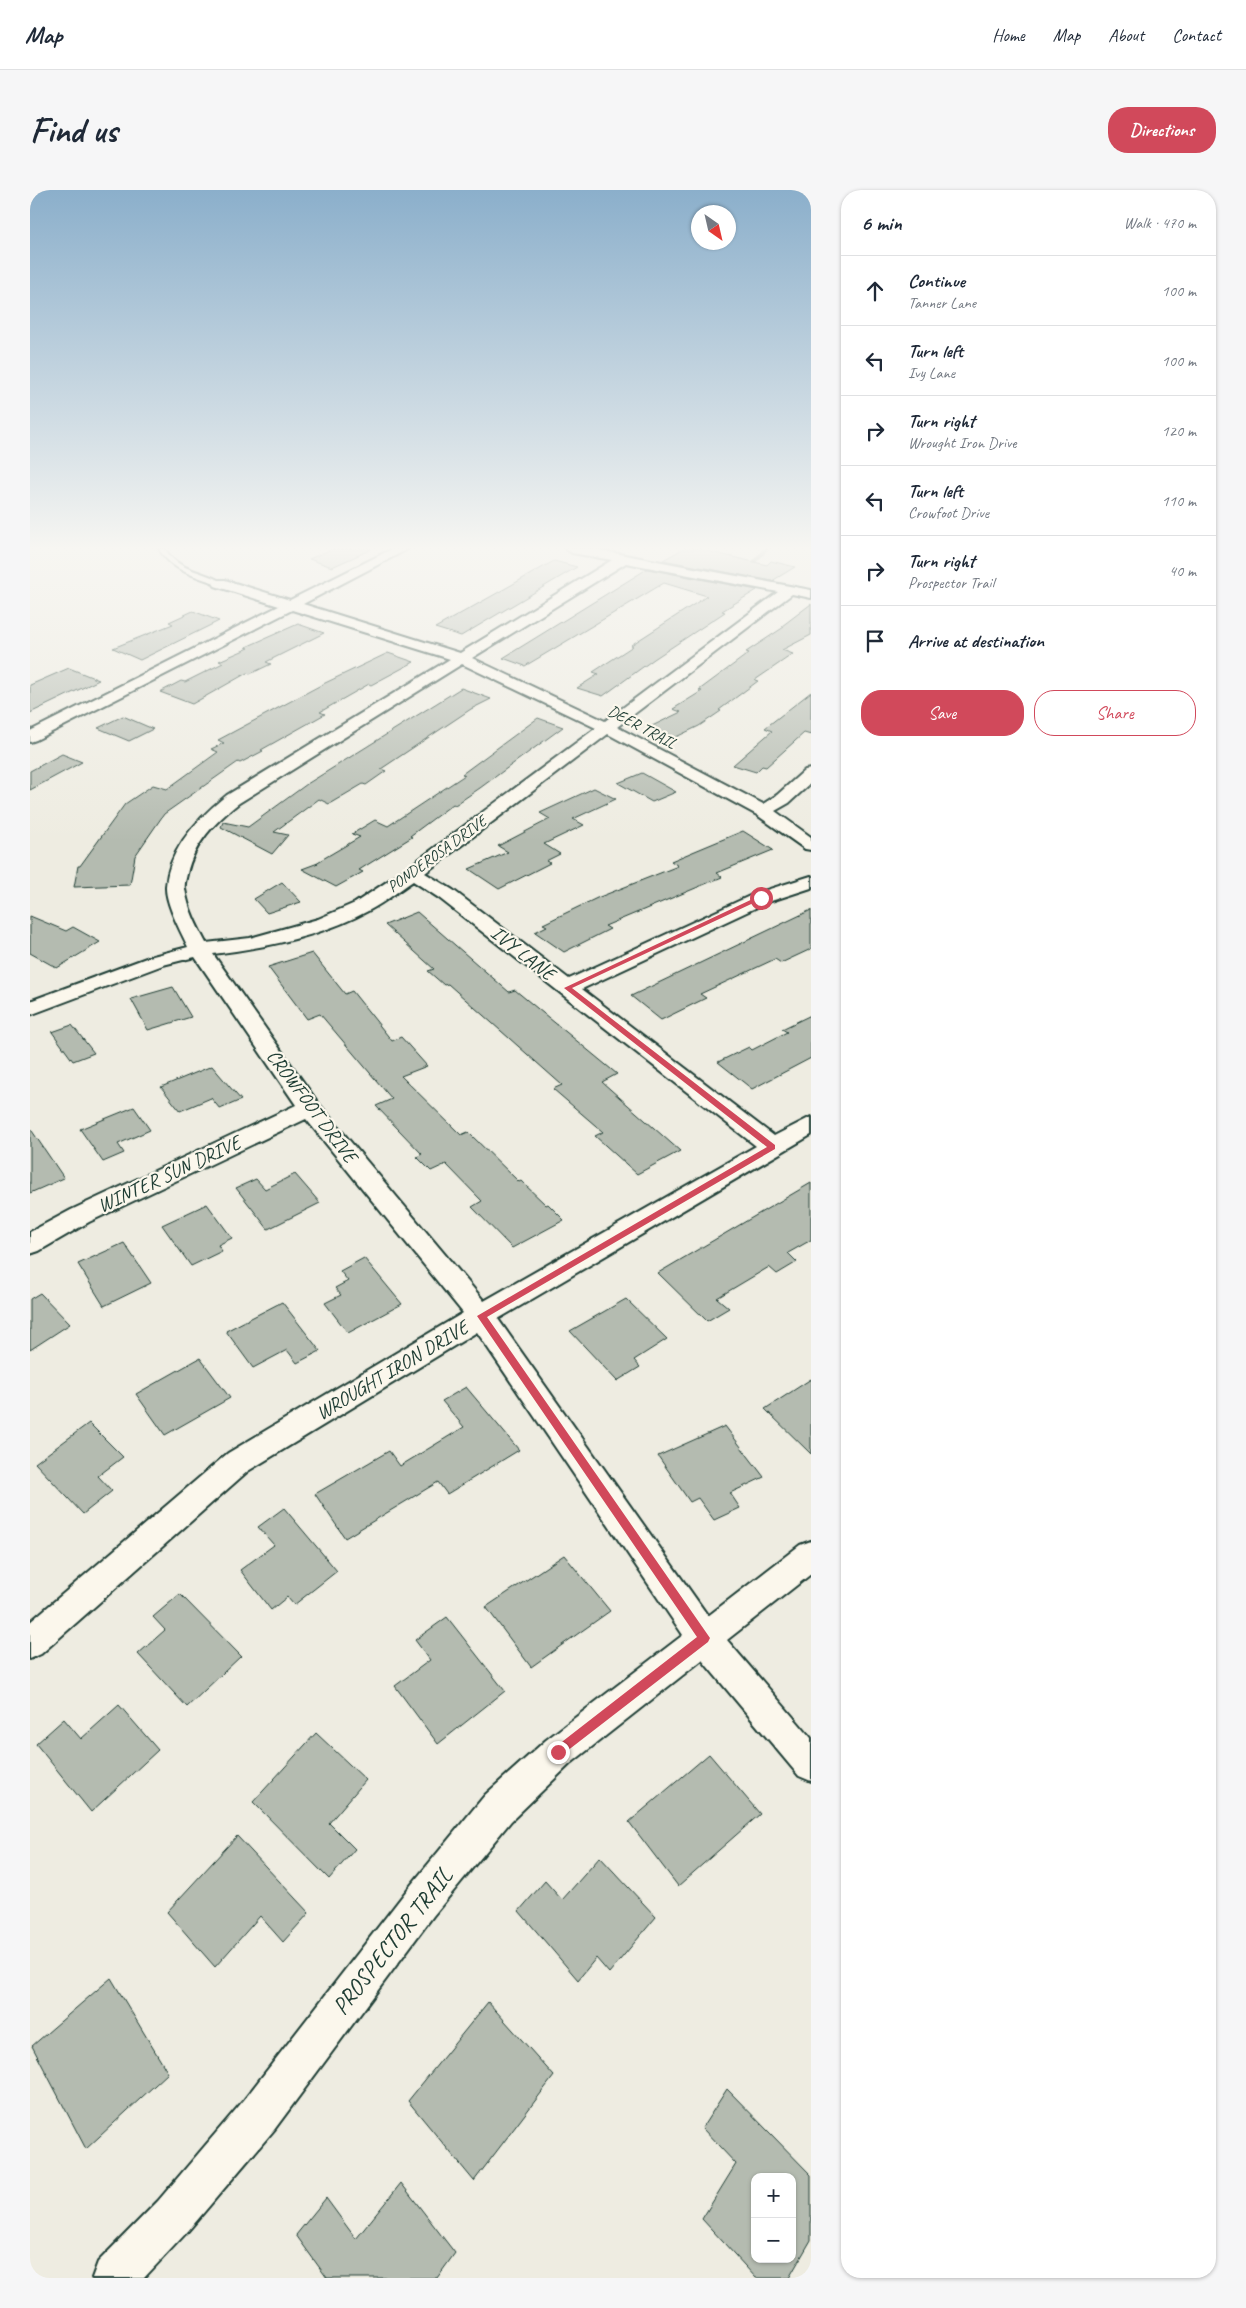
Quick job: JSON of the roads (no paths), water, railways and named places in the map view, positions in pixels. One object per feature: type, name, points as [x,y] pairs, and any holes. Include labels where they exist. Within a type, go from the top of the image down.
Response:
[{"type":"street","points":[[30,737],[210,646]]},
{"type":"street","name":"DEER TRAIL","points":[[421,646],[463,660],[606,727],[763,811],[811,845]]},
{"type":"street","name":"CROWFOOT DRIVE","points":[[484,646],[233,799],[212,815],[189,846],[181,862],[176,887],[184,920],[200,950],[310,1108],[481,1316],[704,1638],[811,1764]]},
{"type":"street","name":"PONDEROSA DRIVE","points":[[31,1005],[156,961],[200,950],[252,944],[325,922],[362,907],[414,873],[714,646]]},
{"type":"street","points":[[763,811],[783,799],[811,774]]},
{"type":"street","name":"IVY LANE","points":[[414,873],[446,894],[773,1147]]},
{"type":"street","points":[[567,988],[761,898],[811,882]]},
{"type":"street","name":"WINTER SUN DRIVE","points":[[30,1244],[89,1212],[310,1108]]},
{"type":"street","name":"WROUGHT IRON DRIVE","points":[[30,1643],[238,1462],[481,1316],[811,1125]]},
{"type":"street","name":"PROSPECTOR TRAIL","points":[[114,2278],[173,2216],[259,2115],[420,1903],[498,1808],[558,1752],[811,1555]]}]
